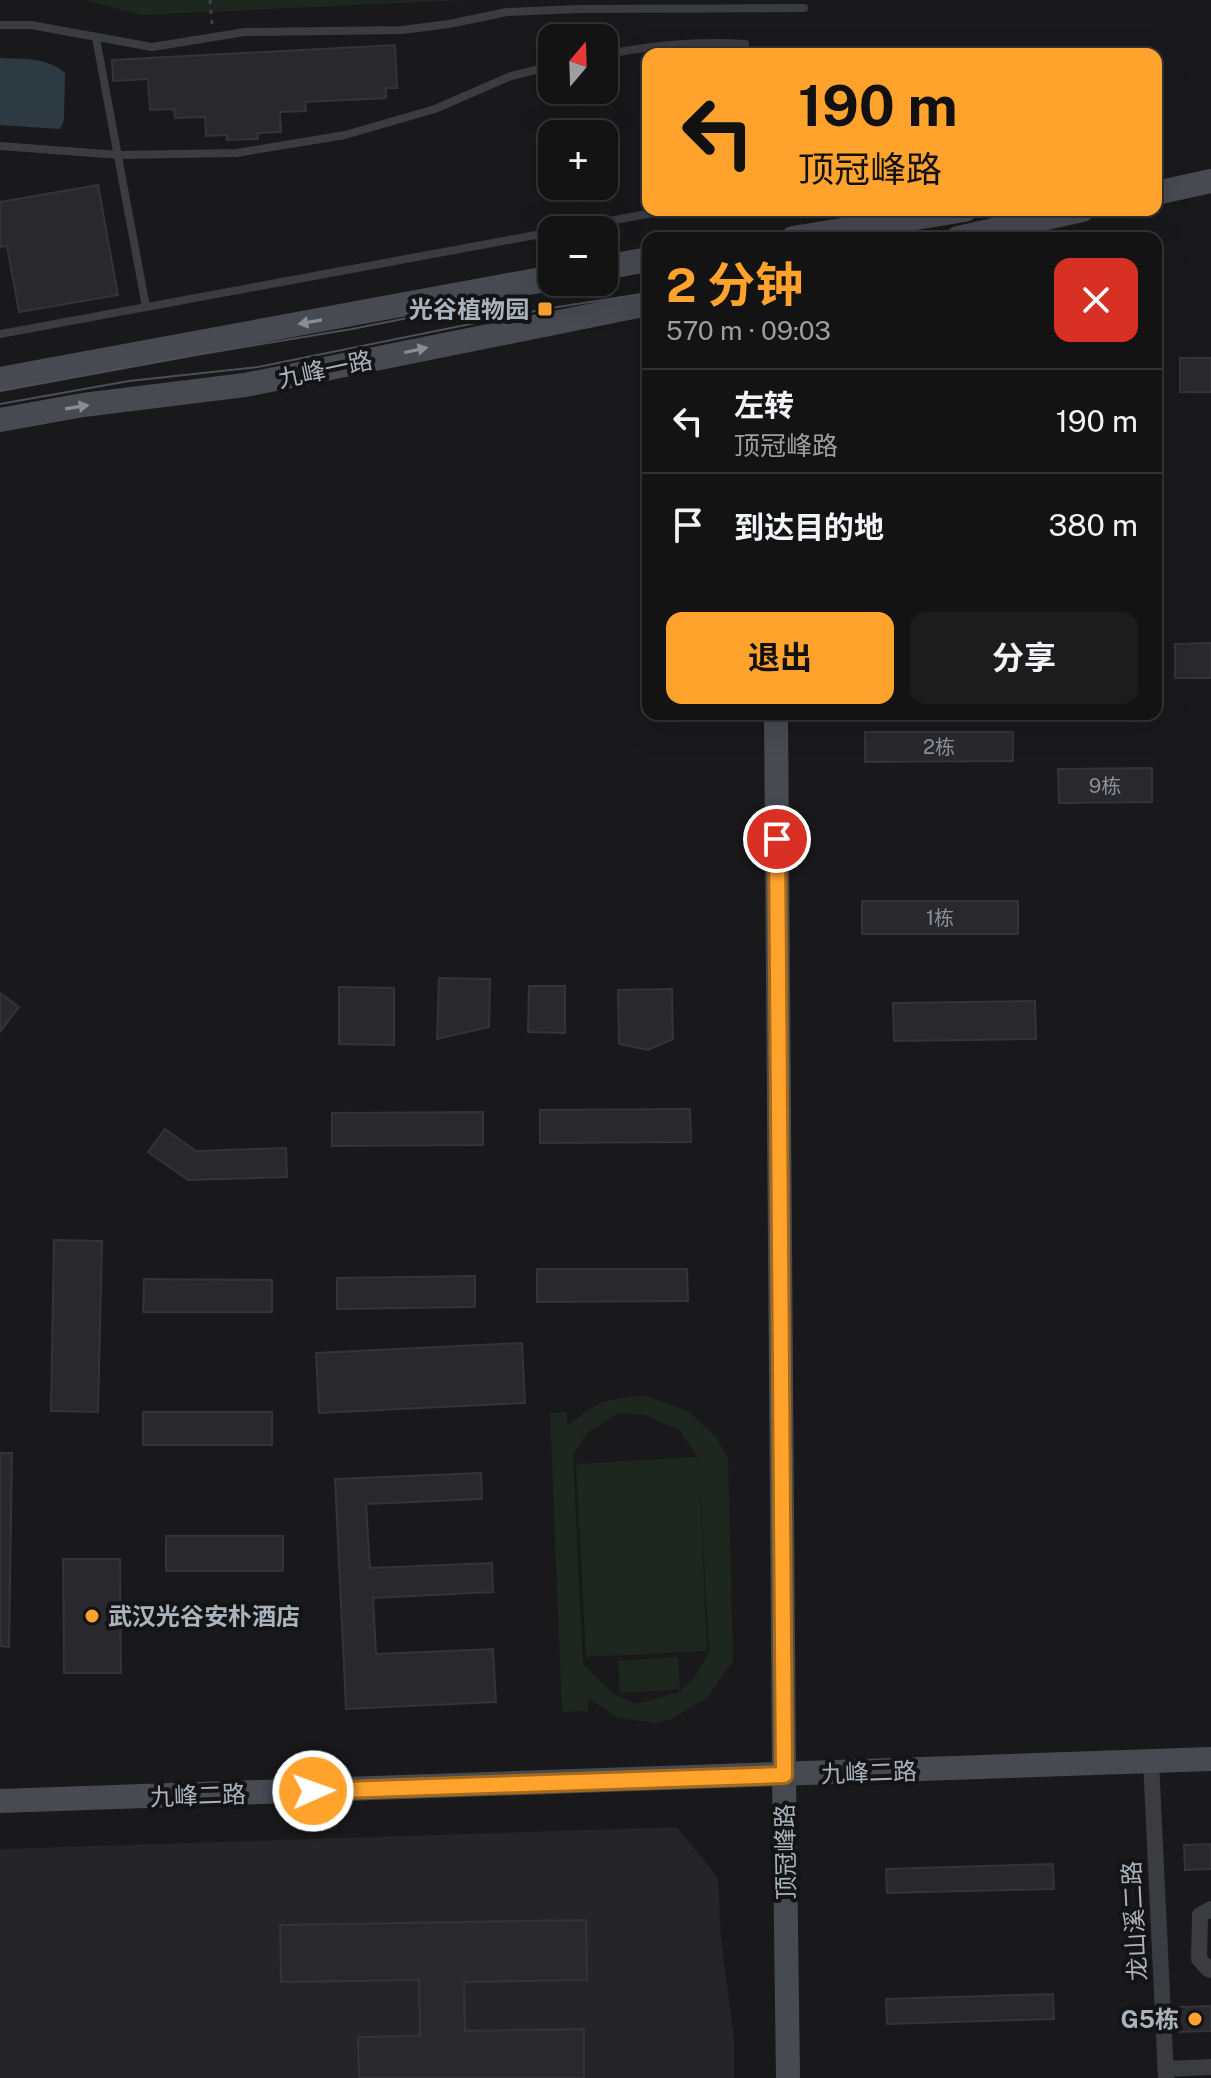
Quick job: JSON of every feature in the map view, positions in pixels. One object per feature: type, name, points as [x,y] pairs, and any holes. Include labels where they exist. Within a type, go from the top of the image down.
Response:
[{"type":"street","points":[[1162,178],[1211,170]]},
{"type":"street","points":[[1162,192],[1211,181]]},
{"type":"street","points":[[830,232],[928,216]]},
{"type":"street","points":[[985,232],[1055,216]]},
{"type":"street","points":[[618,264],[642,260]]},
{"type":"street","name":"九峰一路","points":[[0,379],[538,280]]},
{"type":"street","name":"九峰一路","points":[[0,420],[83,405],[245,385],[642,305]]},
{"type":"street","name":"顶冠峰路","points":[[776,720],[788,2078]]},
{"type":"street","name":"九峰二路","points":[[0,1801],[1211,1759]]},
{"type":"street","name":"龙山溪二路","points":[[1151,1761],[1165,2074]]},
{"type":"street","points":[[1211,1909],[1200,1915],[1199,1959],[1211,1970]]},
{"type":"street","points":[[1165,2074],[1211,2067]]},
{"type":"lane","points":[[0,25],[31,25],[152,47],[245,32],[402,30],[507,12],[804,8]]},
{"type":"lane","points":[[96,38],[146,307]]},
{"type":"lane","points":[[618,52],[709,42],[745,44],[745,48]]},
{"type":"lane","points":[[0,146],[119,155],[236,153],[345,135],[435,109],[511,76],[538,69]]},
{"type":"lane","points":[[618,219],[642,215]]},
{"type":"lane","points":[[0,334],[538,235]]},
{"type":"path","points":[[210,0],[214,37]]},
{"type":"shaded area","points":[[84,0],[465,0],[140,15]]},
{"type":"shaded area","points":[[0,58],[43,61],[65,73],[64,120],[60,129],[0,125]]},
{"type":"shaded area","points":[[646,1396],[688,1411],[716,1437],[728,1458],[733,1661],[707,1698],[671,1719],[657,1723],[618,1718],[588,1698],[588,1711],[562,1712],[550,1413],[567,1412],[568,1426],[596,1406],[613,1400]],"holes":[[[618,1413],[645,1415],[679,1430],[698,1457],[576,1464],[586,1657],[707,1651],[699,1464],[709,1652],[693,1680],[677,1693],[635,1704],[613,1694],[583,1664],[573,1455],[587,1433]]]},
{"type":"shaded area","points":[[678,1657],[680,1689],[620,1693],[618,1661]]},
{"type":"shaded area","points":[[677,1827],[718,1878],[721,1939],[734,2038],[734,2078],[0,2078],[0,1849]]},
{"type":"building","points":[[395,45],[397,88],[386,88],[386,98],[305,102],[306,111],[280,112],[281,132],[258,133],[258,139],[227,140],[227,135],[206,136],[205,117],[175,118],[174,109],[150,110],[148,79],[113,81],[112,60]]},
{"type":"building","points":[[98,185],[118,295],[19,312],[7,246],[0,247],[0,202]]},
{"type":"building","points":[[1180,358],[1211,358],[1211,392],[1180,392]]},
{"type":"building","points":[[1211,643],[1211,678],[1175,678],[1175,644]]},
{"type":"building","points":[[865,732],[1013,732],[1013,761],[865,762]]},
{"type":"building","points":[[1152,768],[1152,802],[1059,803],[1058,769]]},
{"type":"building","points":[[862,901],[1018,901],[1018,934],[862,934]]},
{"type":"building","points":[[439,978],[490,979],[489,1027],[437,1039]]},
{"type":"building","points":[[529,986],[565,986],[565,1033],[528,1032]]},
{"type":"building","points":[[339,987],[394,988],[394,1045],[339,1044]]},
{"type":"building","points":[[672,989],[673,1039],[648,1050],[619,1044],[618,990]]},
{"type":"building","points":[[0,993],[19,1007],[0,1032]]},
{"type":"building","points":[[1035,1001],[1036,1039],[894,1041],[893,1003]]},
{"type":"building","points":[[690,1109],[691,1142],[540,1143],[540,1110]]},
{"type":"building","points":[[483,1112],[483,1145],[332,1146],[332,1113]]},
{"type":"building","points":[[165,1129],[196,1151],[286,1148],[287,1177],[188,1180],[148,1152]]},
{"type":"building","points":[[54,1240],[102,1241],[98,1412],[51,1411]]},
{"type":"building","points":[[537,1269],[687,1269],[688,1301],[537,1302]]},
{"type":"building","points":[[475,1276],[475,1307],[337,1309],[337,1278]]},
{"type":"building","points":[[144,1279],[272,1280],[272,1312],[143,1312]]},
{"type":"building","points":[[522,1343],[525,1403],[319,1413],[316,1353]]},
{"type":"building","points":[[143,1412],[272,1412],[272,1445],[143,1445]]},
{"type":"building","points":[[0,1453],[12,1453],[9,1647],[0,1646]]},
{"type":"building","points":[[481,1473],[482,1499],[366,1504],[370,1568],[492,1563],[493,1592],[373,1598],[376,1654],[493,1649],[496,1702],[346,1709],[335,1479]]},
{"type":"building","points":[[166,1536],[283,1536],[283,1571],[166,1571]]},
{"type":"building","name":"武汉光谷安朴酒店","points":[[63,1559],[120,1559],[121,1673],[64,1673]]},
{"type":"building","points":[[1211,1844],[1211,1869],[1185,1870],[1184,1845]]},
{"type":"building","points":[[1053,1864],[1054,1889],[887,1893],[886,1869]]},
{"type":"building","points":[[586,1920],[587,1980],[464,1982],[465,2031],[584,2029],[584,2078],[359,2078],[358,2037],[420,2036],[419,1980],[281,1982],[280,1925]]},
{"type":"building","points":[[1053,1994],[1054,2019],[887,2024],[886,1999]]},
{"type":"building","name":"G5栋","points":[[1211,2006],[1211,2031],[1179,2032],[1179,2007]]},
{"type":"tram line","points":[[618,276],[642,272]]},
{"type":"tram line","points":[[0,391],[352,329],[538,292]]},
{"type":"tram line","points":[[0,404],[129,381],[258,367],[545,309],[642,294]]},
{"type":"place","name":"光谷植物园","points":[[545,309]]},
{"type":"place","name":"武汉光谷安朴酒店","points":[[92,1616]]},
{"type":"place","name":"G5栋","points":[[1195,2019]]},
{"type":"route","points":[[313,1791],[784,1775],[777,839]]}]
